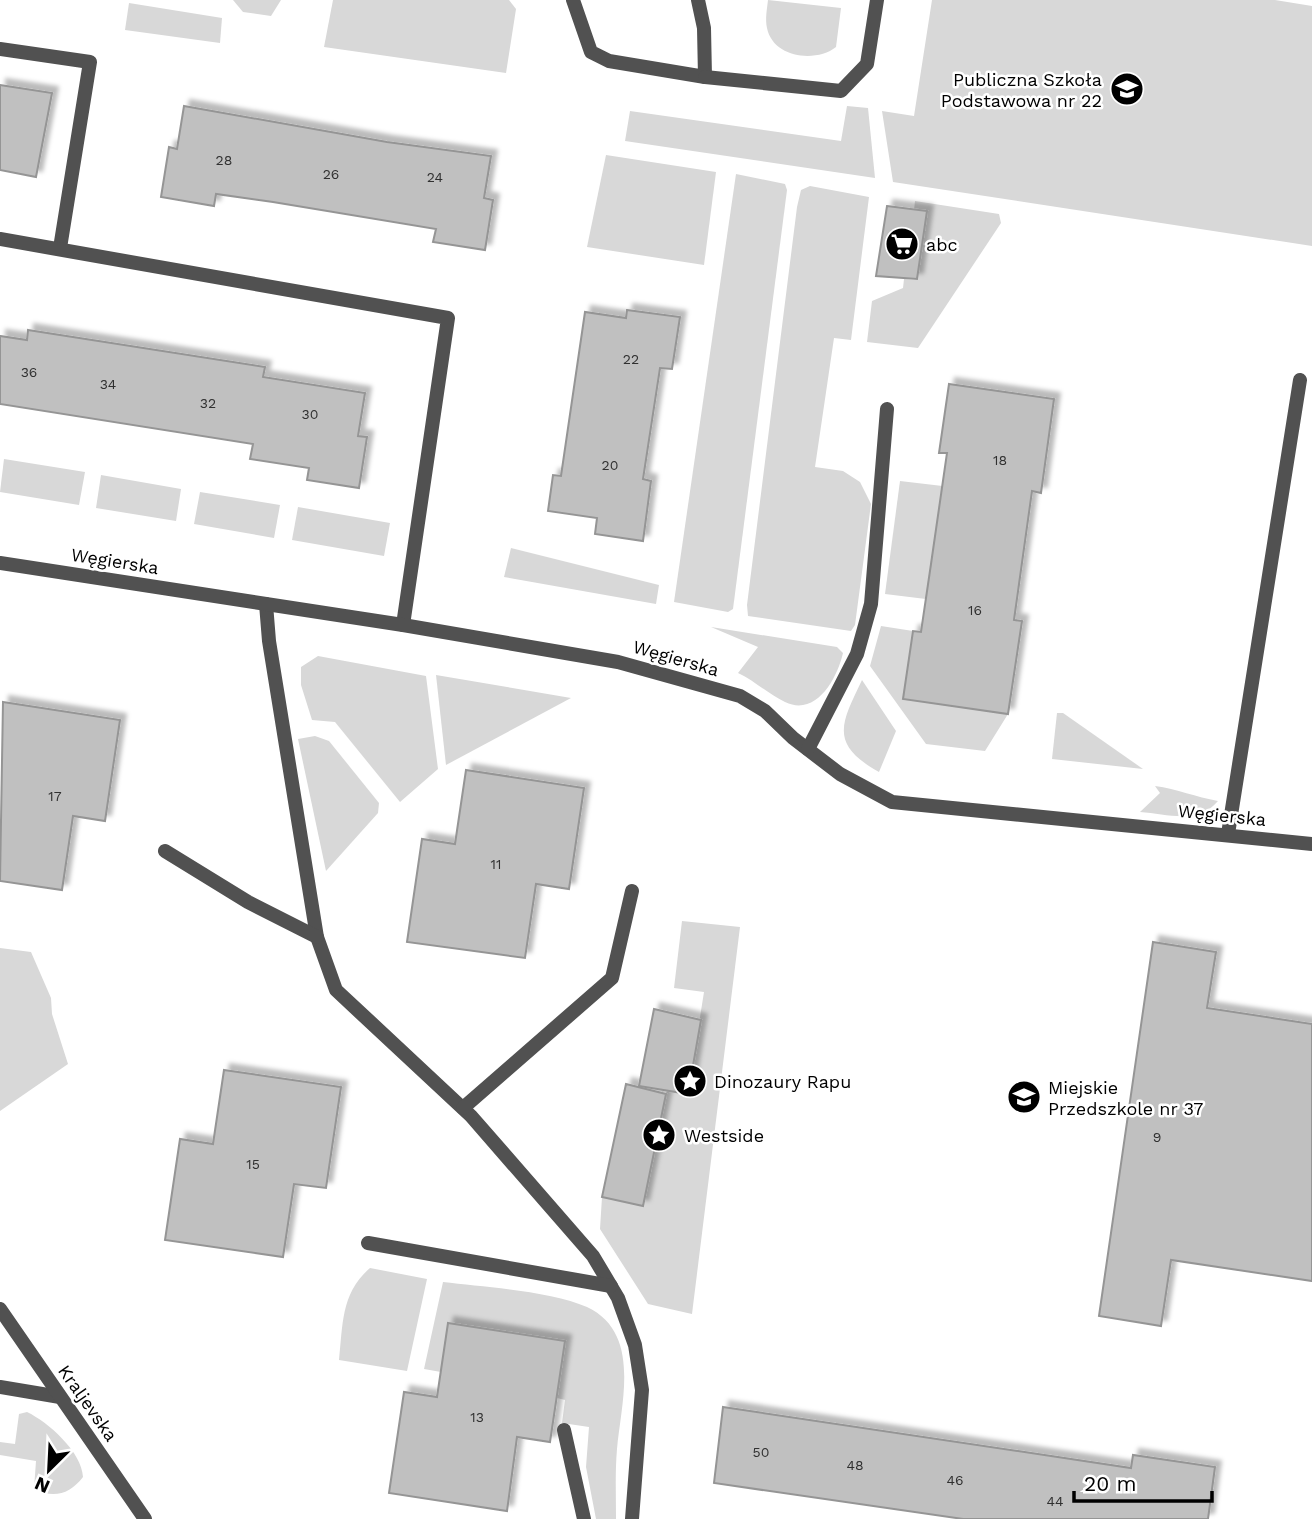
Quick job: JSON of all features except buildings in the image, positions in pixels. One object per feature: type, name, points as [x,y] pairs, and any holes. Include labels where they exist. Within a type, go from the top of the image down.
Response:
[{"type":"street","points":[[573,0],[591,52],[609,61],[705,77],[841,92],[867,64],[877,0]]},
{"type":"street","points":[[698,0],[704,28],[705,77]]},
{"type":"street","points":[[0,49],[90,62],[60,248]]},
{"type":"street","points":[[0,239],[449,318],[403,625]]},
{"type":"street","points":[[1228,834],[1300,380]]},
{"type":"street","points":[[808,749],[857,654],[871,604],[887,409]]},
{"type":"street","name":"Węgierska","points":[[0,563],[403,625],[618,662],[740,696],[765,711],[840,774],[892,802],[1312,844]]},
{"type":"street","points":[[266,604],[269,641],[309,895],[317,937],[336,990],[463,1108],[593,1256],[611,1286],[635,1345],[642,1390],[632,1519]]},
{"type":"street","points":[[165,851],[248,902],[317,937]]},
{"type":"street","points":[[463,1108],[612,978],[632,891]]},
{"type":"street","points":[[368,1243],[611,1286]]},
{"type":"street","name":"Kraljevska","points":[[0,1309],[145,1519]]},
{"type":"street","points":[[0,1387],[60,1396]]},
{"type":"street","points":[[564,1430],[584,1519]]},
{"type":"shaded area","points":[[233,0],[281,0],[271,16],[243,12]]},
{"type":"shaded area","points":[[333,0],[509,0],[516,9],[506,73],[324,47]]},
{"type":"shaded area","points":[[768,0],[841,8],[836,47],[828,52],[807,56],[796,55],[778,46],[767,28]]},
{"type":"shaded area","name":"Publiczna Szkoła Podstawowa nr 22","points":[[932,0],[1275,0],[1312,6],[1312,246],[893,182],[882,111],[914,116]]},
{"type":"shaded area","points":[[129,3],[222,18],[220,43],[125,30]]},
{"type":"shaded area","points":[[847,106],[868,108],[875,178],[625,141],[630,111],[841,141]]},
{"type":"shaded area","points":[[606,155],[716,172],[704,265],[587,247]]},
{"type":"shaded area","points":[[736,174],[785,184],[787,190],[733,609],[728,612],[674,602]]},
{"type":"shaded area","points":[[810,186],[869,197],[851,340],[834,338],[815,467],[843,471],[860,482],[871,504],[855,625],[851,631],[748,616],[747,605],[797,207],[801,190]]},
{"type":"shaded area","points":[[915,201],[999,214],[1001,223],[918,348],[867,342],[872,301],[903,288],[904,279],[917,280],[927,212],[914,210]]},
{"type":"shaded area","points":[[4,459],[85,472],[79,505],[0,492]]},
{"type":"shaded area","points":[[101,475],[181,489],[176,521],[96,508]]},
{"type":"shaded area","points":[[900,481],[951,487],[934,600],[885,594]]},
{"type":"shaded area","points":[[200,492],[280,505],[274,538],[194,524]]},
{"type":"shaded area","points":[[298,507],[390,523],[384,556],[292,540]]},
{"type":"shaded area","points":[[511,548],[659,585],[656,604],[504,577]]},
{"type":"shaded area","points":[[881,626],[913,631],[903,699],[1008,714],[985,751],[926,744],[870,666]]},
{"type":"shaded area","points":[[711,627],[837,647],[843,653],[836,674],[823,693],[806,704],[796,705],[779,699],[738,673],[758,647]]},
{"type":"shaded area","points":[[318,656],[426,676],[438,769],[400,802],[335,722],[312,720],[301,685],[301,667]]},
{"type":"shaded area","points":[[436,675],[571,698],[446,765]]},
{"type":"shaded area","points":[[862,680],[896,731],[879,772],[852,752],[844,732],[849,709]]},
{"type":"shaded area","points":[[1057,713],[1063,713],[1143,769],[1052,759]]},
{"type":"shaded area","points":[[315,736],[329,741],[379,803],[378,813],[326,871],[298,739]]},
{"type":"shaded area","points":[[1155,786],[1218,801],[1192,816],[1140,812],[1160,793]]},
{"type":"shaded area","points":[[682,921],[740,927],[692,1314],[648,1304],[600,1229],[602,1197],[643,1206],[667,1090],[688,1093],[704,992],[674,988]]},
{"type":"shaded area","points":[[0,948],[31,952],[51,998],[52,1014],[68,1064],[0,1111]]},
{"type":"shaded area","points":[[370,1268],[427,1279],[407,1371],[339,1360],[345,1310],[353,1288]]},
{"type":"shaded area","points":[[443,1282],[517,1290],[572,1302],[587,1307],[604,1319],[615,1334],[622,1351],[624,1370],[616,1458],[616,1519],[596,1519],[586,1467],[589,1427],[562,1423],[565,1400],[557,1398],[565,1341],[448,1323],[441,1372],[424,1369]]},
{"type":"shaded area","points":[[27,1412],[54,1430],[77,1458],[83,1477],[67,1491],[48,1494],[34,1489],[36,1461],[0,1455],[0,1442],[15,1444],[19,1414]]},
{"type":"place","name":"Publiczna Szkoła Podstawowa nr 22","points":[[1127,89]]},
{"type":"place","name":"abc","points":[[902,244]]},
{"type":"place","name":"Dinozaury Rapu","points":[[690,1081]]},
{"type":"place","name":"Miejskie Przedszkole nr 37","points":[[1024,1097]]},
{"type":"place","name":"Westside","points":[[659,1135]]}]
